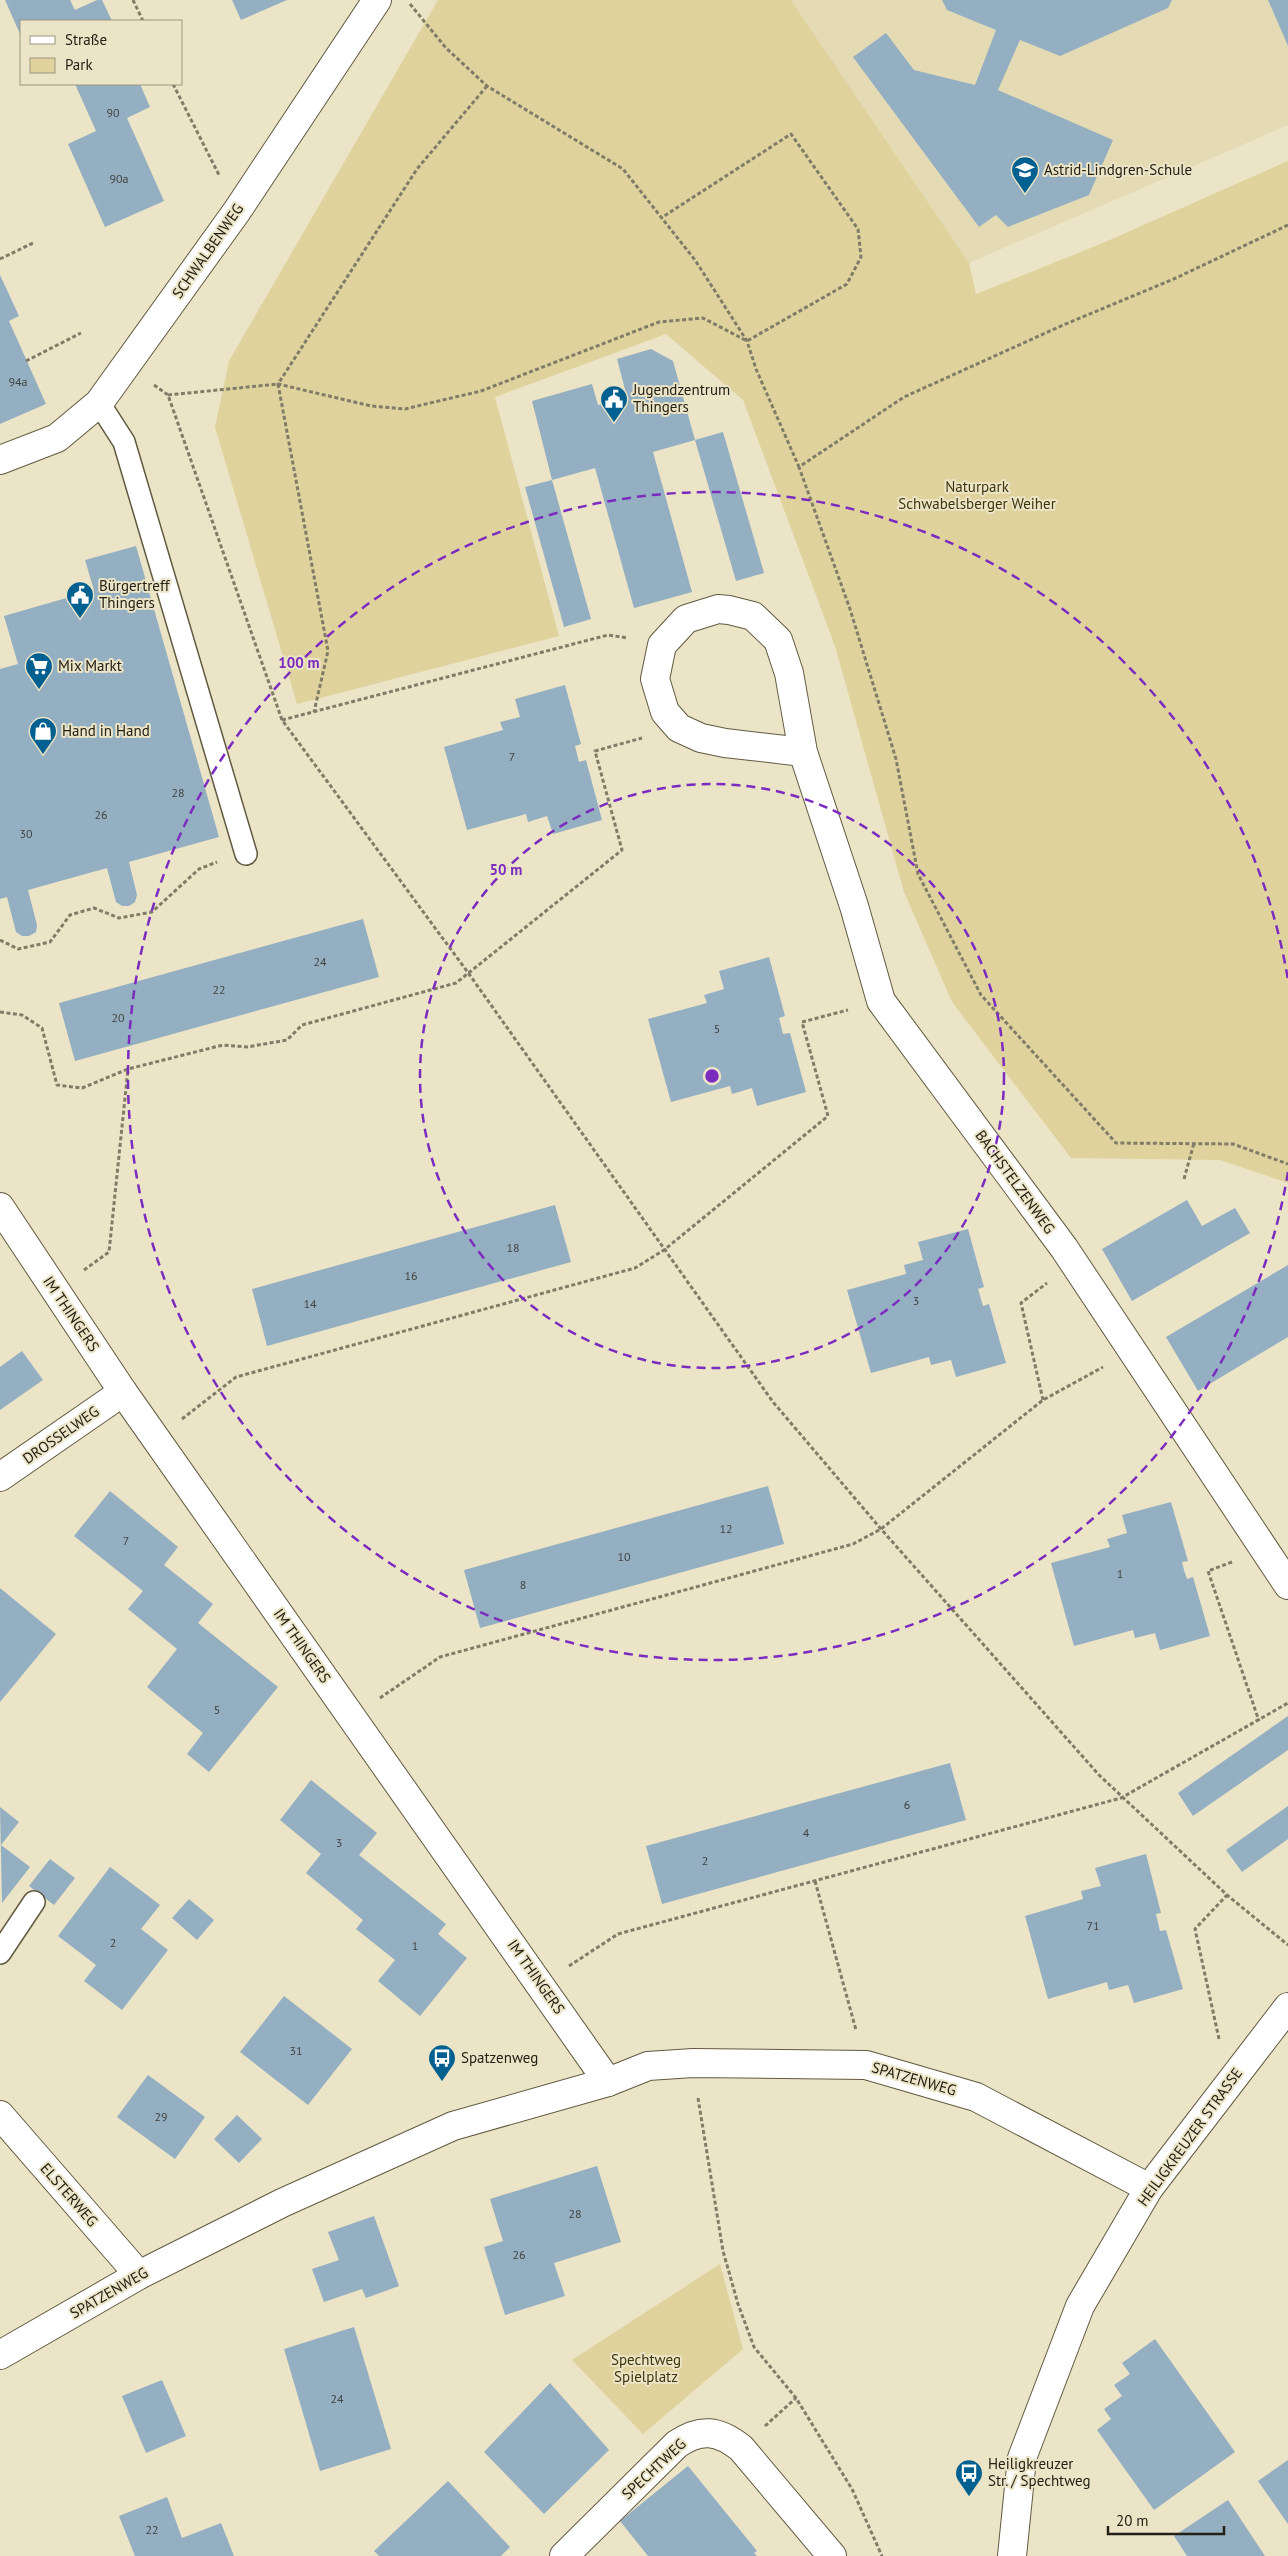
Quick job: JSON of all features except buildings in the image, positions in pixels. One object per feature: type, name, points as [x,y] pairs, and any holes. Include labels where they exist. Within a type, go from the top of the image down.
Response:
[{"type":"street","name":"SCHWALBENWEG","points":[[0,460],[57,438],[99,403],[237,211],[377,0]]},
{"type":"street","name":"BACHSTELZENWEG","points":[[678,728],[665,712],[654,679],[662,645],[686,619],[694,616],[718,609],[753,616],[778,640],[789,673],[803,752],[854,906],[881,1001],[1073,1262],[1288,1585]]},
{"type":"street","points":[[678,728],[701,738],[725,743],[803,752]]},
{"type":"street","name":"IM THINGERS","points":[[0,1207],[156,1440],[541,1984],[608,2082]]},
{"type":"street","name":"DROSSELWEG","points":[[0,1477],[123,1392]]},
{"type":"street","name":"HEILIGKREUZER STRASSE","points":[[1012,2556],[1022,2458],[1080,2306],[1149,2188],[1288,2007]]},
{"type":"street","name":"SPATZENWEG","points":[[0,2355],[139,2275],[282,2203],[453,2126],[608,2082],[648,2066],[693,2063],[866,2065],[976,2097],[1149,2188]]},
{"type":"street","name":"ELSTERWEG","points":[[0,2115],[139,2275]]},
{"type":"street","name":"SPECHTWEG","points":[[564,2556],[677,2444],[691,2435],[712,2433],[727,2437],[740,2448],[832,2556]]},
{"type":"lane","points":[[99,403],[124,442],[246,854]]},
{"type":"lane","points":[[0,1953],[34,1902]]},
{"type":"path","points":[[133,0],[143,20]]},
{"type":"path","points":[[407,0],[446,48],[487,86],[623,169],[695,260],[747,341],[756,369],[799,467],[850,609],[896,759],[918,874],[981,995],[1116,1143],[1233,1144],[1288,1164]]},
{"type":"path","points":[[174,85],[237,211]]},
{"type":"path","points":[[314,712],[328,651],[278,384],[417,169],[487,86]]},
{"type":"path","points":[[661,218],[791,134],[858,229],[861,257],[847,284],[747,341]]},
{"type":"path","points":[[799,467],[904,397],[1061,326],[1176,278],[1288,225]]},
{"type":"path","points":[[0,259],[35,242]]},
{"type":"path","points":[[168,395],[278,384],[371,406],[405,409],[480,391],[659,322],[703,318],[747,341]]},
{"type":"path","points":[[26,361],[81,333]]},
{"type":"path","points":[[127,365],[168,395],[282,720],[469,974],[773,1402],[881,1529],[1121,1798],[1227,1895],[1288,1944]]},
{"type":"path","points":[[282,720],[608,635],[662,645]]},
{"type":"path","points":[[0,1012],[22,1015],[42,1028],[57,1085],[82,1088],[128,1069],[223,1045],[247,1047],[287,1040],[302,1025],[456,984],[622,850],[595,751],[678,728]]},
{"type":"path","points":[[0,940],[18,949],[50,942],[70,915],[94,908],[119,918],[152,912],[198,869]]},
{"type":"path","points":[[156,1440],[236,1377],[636,1268],[664,1250],[828,1116],[802,1022],[881,1001]]},
{"type":"path","points":[[56,1292],[109,1252],[128,1069]]},
{"type":"path","points":[[1184,1179],[1194,1143]]},
{"type":"path","points":[[1043,1400],[1021,1303],[1073,1262]]},
{"type":"path","points":[[352,1717],[440,1657],[853,1544],[881,1529],[1043,1400],[1133,1352]]},
{"type":"path","points":[[1259,1721],[1208,1571],[1265,1551]]},
{"type":"path","points":[[541,1984],[618,1934],[1121,1798],[1288,1703]]},
{"type":"path","points":[[815,1881],[866,2065]]},
{"type":"path","points":[[1227,1895],[1195,1929],[1220,2045],[1242,2067]]},
{"type":"path","points":[[693,2063],[723,2251],[738,2304],[754,2347],[796,2398],[852,2489],[882,2556]]},
{"type":"shaded area","name":"Astrid-Lindgren-Schule","points":[[791,0],[1288,0],[1288,125],[969,263]]},
{"type":"green space","name":"Naturpark Schwabelsberger Weiher","points":[[438,0],[791,0],[969,263],[976,294],[1103,243],[1288,161],[1288,1183],[1220,1160],[1071,1158],[952,1002],[904,892],[835,646],[743,400],[666,334],[495,397],[559,636],[297,704],[215,427],[229,361]]},
{"type":"green space","name":"Spechtweg Spielplatz","points":[[720,2264],[743,2349],[643,2434],[572,2360]]},
{"type":"place","name":"Astrid-Lindgren-Schule","points":[[1025,194]]},
{"type":"place","name":"Jugendzentrum Thingers","points":[[614,423]]},
{"type":"place","name":"Bürgertreff Thingers","points":[[80,619]]},
{"type":"place","name":"Mix Markt","points":[[39,690]]},
{"type":"place","name":"Hand in Hand","points":[[43,755]]},
{"type":"place","name":"Spatzenweg","points":[[442,2082]]},
{"type":"place","name":"Heiligkreuzer Str. / Spechtweg","points":[[969,2497]]}]
